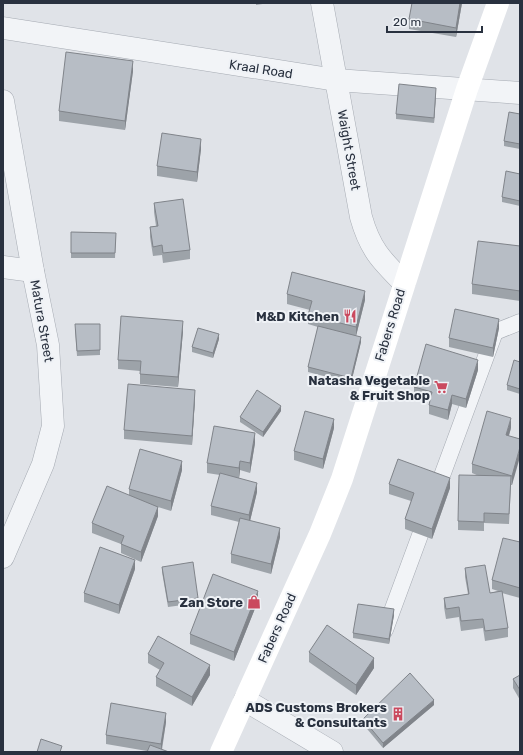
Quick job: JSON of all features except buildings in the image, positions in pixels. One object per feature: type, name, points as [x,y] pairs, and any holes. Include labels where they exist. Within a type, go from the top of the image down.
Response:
[{"type":"main road","name":"Fabers Road","points":[[221,752],[320,534],[342,479],[467,89],[498,3]]},
{"type":"street","name":"Waight Street","points":[[322,3],[361,217],[367,237],[378,257],[404,283]]},
{"type":"street","name":"Kraal Road","points":[[3,28],[336,80],[520,93]]},
{"type":"street","name":"Matura Street","points":[[3,101],[33,271],[48,345],[53,426],[43,464],[3,557]]},
{"type":"street","points":[[3,267],[33,271]]},
{"type":"street","points":[[245,700],[332,752]]},
{"type":"lane","points":[[381,641],[495,332],[520,322]]},
{"type":"place","name":"M&D Kitchen","points":[[350,316]]},
{"type":"place","name":"Natasha Vegetable & Fruit Shop","points":[[441,387]]},
{"type":"place","name":"Zan Store","points":[[254,602]]},
{"type":"place","name":"ADS Customs Brokers & Consultants","points":[[398,714]]}]
